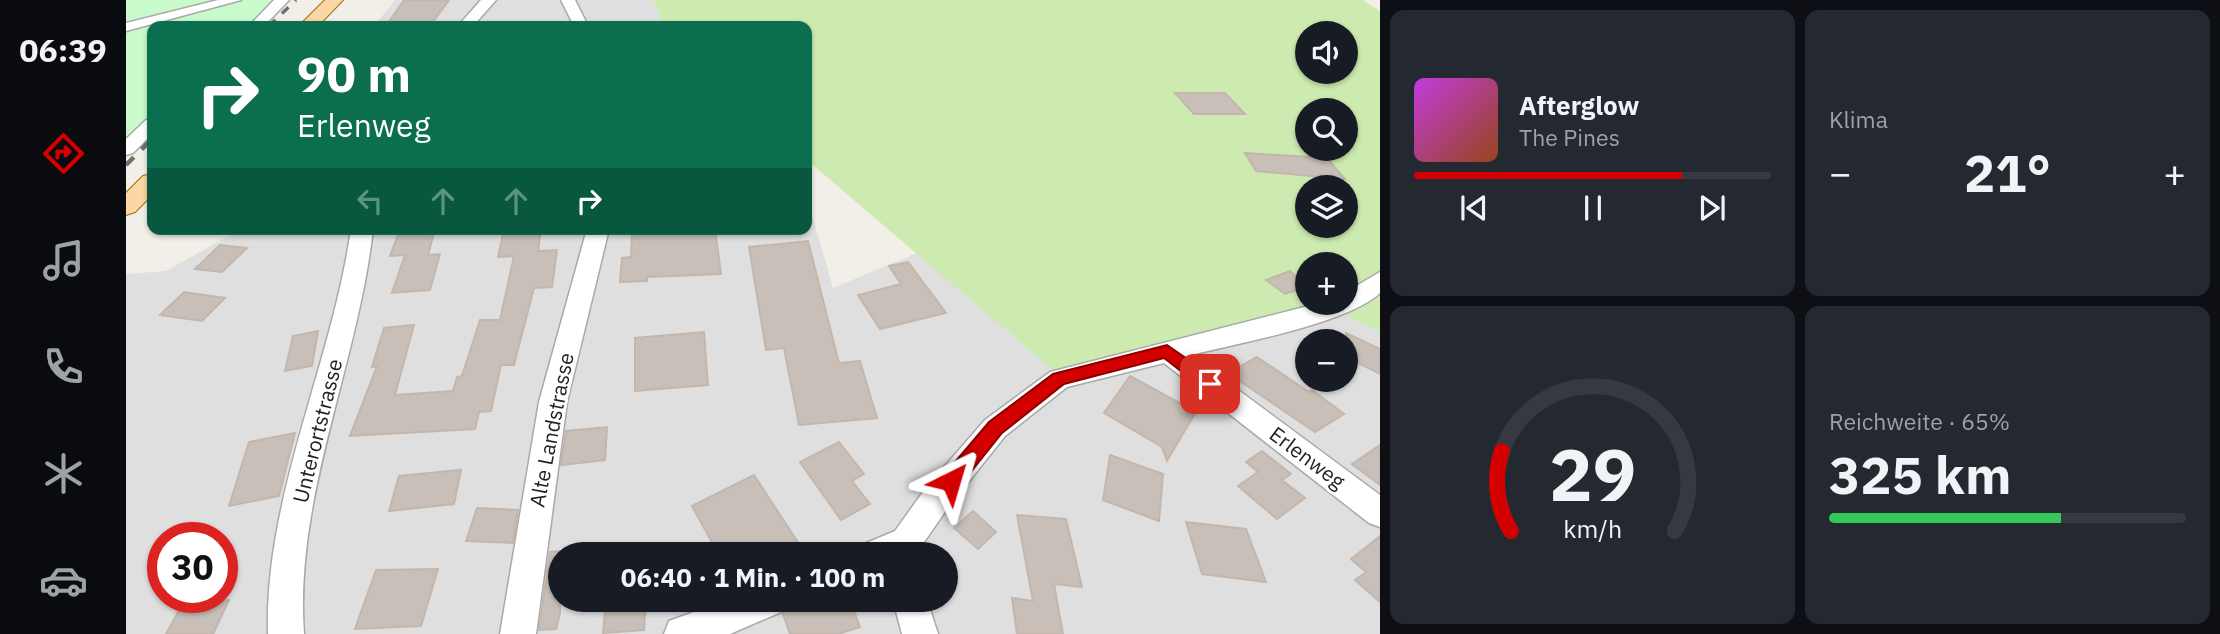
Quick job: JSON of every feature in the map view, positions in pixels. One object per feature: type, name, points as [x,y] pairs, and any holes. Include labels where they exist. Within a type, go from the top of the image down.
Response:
[{"type":"main road","points":[[313,21],[335,0]]},
{"type":"main road","points":[[126,207],[147,186]]},
{"type":"street","points":[[150,21],[234,0]]},
{"type":"street","points":[[470,21],[489,0]]},
{"type":"street","points":[[568,0],[578,21]]},
{"type":"street","points":[[259,21],[271,3]]},
{"type":"street","points":[[126,27],[147,22]]},
{"type":"street","points":[[126,149],[147,129]]},
{"type":"street","name":"Unterortstrasse","points":[[286,634],[283,598],[290,547],[354,286],[361,235]]},
{"type":"street","name":"Alte Landstrasse","points":[[518,634],[553,402],[596,235]]},
{"type":"street","points":[[1358,296],[1380,279]]},
{"type":"street","points":[[910,542],[936,499],[995,428],[1059,379],[1313,315]]},
{"type":"street","name":"Erlenweg","points":[[1167,351],[1380,513]]},
{"type":"street","points":[[681,634],[741,612]]},
{"type":"street","points":[[914,612],[920,634]]},
{"type":"shaded area","points":[[395,0],[653,0],[662,21],[378,21]]},
{"type":"shaded area","points":[[812,214],[833,288],[917,253],[1055,372],[1295,312],[1295,315],[1345,315],[1380,332],[1380,634],[126,634],[126,274],[166,271],[230,235],[812,235]]},
{"type":"green space","points":[[126,0],[279,0],[258,21],[147,21],[147,126],[126,145]]},
{"type":"green space","points":[[653,0],[1363,0],[1380,11],[1380,332],[1345,315],[1358,315],[1358,252],[1295,252],[1295,312],[1055,372],[812,164],[812,21],[662,21]]},
{"type":"building","points":[[404,0],[449,0],[434,21],[389,21]]},
{"type":"building","points":[[1175,93],[1225,93],[1245,114],[1194,114]]},
{"type":"building","points":[[1245,153],[1295,156],[1295,161],[1330,161],[1342,175],[1300,175],[1256,171]]},
{"type":"building","points":[[398,235],[433,235],[428,255],[440,254],[430,290],[392,293],[405,255],[390,256]]},
{"type":"building","points":[[503,235],[540,235],[538,251],[557,250],[552,287],[534,288],[514,365],[501,365],[491,411],[479,412],[475,429],[350,436],[377,366],[372,367],[384,328],[414,325],[395,395],[453,391],[457,377],[462,376],[480,320],[500,320],[514,256],[498,257]]},
{"type":"building","points":[[632,235],[716,235],[721,274],[647,277],[647,281],[620,282],[622,258],[631,257]]},
{"type":"building","points":[[808,241],[839,363],[860,361],[877,418],[799,425],[784,348],[766,350],[749,247]]},
{"type":"building","points":[[220,245],[247,248],[222,272],[195,269]]},
{"type":"building","points":[[908,262],[946,313],[880,329],[858,295],[901,284],[889,266]]},
{"type":"building","points":[[1290,271],[1295,276],[1295,291],[1285,294],[1266,280]]},
{"type":"building","points":[[184,292],[225,298],[202,321],[160,315]]},
{"type":"building","points":[[318,331],[312,366],[285,371],[293,336]]},
{"type":"building","points":[[704,332],[708,385],[635,391],[635,338]]},
{"type":"building","points":[[1358,339],[1380,349],[1380,374],[1358,363]]},
{"type":"building","points":[[1257,357],[1295,383],[1295,392],[1315,392],[1344,414],[1315,432],[1228,373]]},
{"type":"building","points":[[1130,376],[1196,412],[1167,461],[1162,447],[1104,413]]},
{"type":"building","points":[[607,427],[605,460],[561,465],[566,431]]},
{"type":"building","points":[[295,433],[279,496],[229,506],[249,442]]},
{"type":"building","points":[[839,442],[864,474],[852,481],[870,504],[841,520],[800,462]]},
{"type":"building","points":[[1380,445],[1380,485],[1352,464]]},
{"type":"building","points":[[1262,451],[1291,474],[1282,480],[1305,498],[1277,519],[1238,486],[1258,472],[1246,462]]},
{"type":"building","points":[[1110,455],[1163,474],[1159,521],[1103,500]]},
{"type":"building","points":[[461,470],[454,504],[389,511],[399,476]]},
{"type":"building","points":[[754,475],[798,542],[712,542],[692,506]]},
{"type":"building","points":[[477,508],[518,510],[513,543],[466,541]]},
{"type":"building","points":[[973,511],[996,532],[978,549],[954,528]]},
{"type":"building","points":[[1017,515],[1066,519],[1082,587],[1054,584],[1063,634],[1017,634],[1012,598],[1033,601]]},
{"type":"building","points":[[1186,522],[1246,529],[1266,582],[1202,574]]},
{"type":"building","points":[[1380,536],[1380,602],[1355,580],[1366,572],[1351,559]]},
{"type":"building","points":[[548,566],[548,612],[560,614],[556,629],[539,630]]},
{"type":"building","points":[[438,569],[421,626],[355,629],[376,570]]},
{"type":"building","points":[[605,612],[645,612],[644,630],[603,633]]},
{"type":"building","points":[[854,612],[860,627],[838,634],[790,634],[783,614]]},
{"type":"building","points":[[178,613],[223,613],[213,634],[166,634]]},
{"type":"railway","points":[[274,21],[296,0]]},
{"type":"railway","points":[[126,165],[147,144]]},
{"type":"route","points":[[951,481],[995,428],[1059,379],[1167,351],[1210,384]]}]
